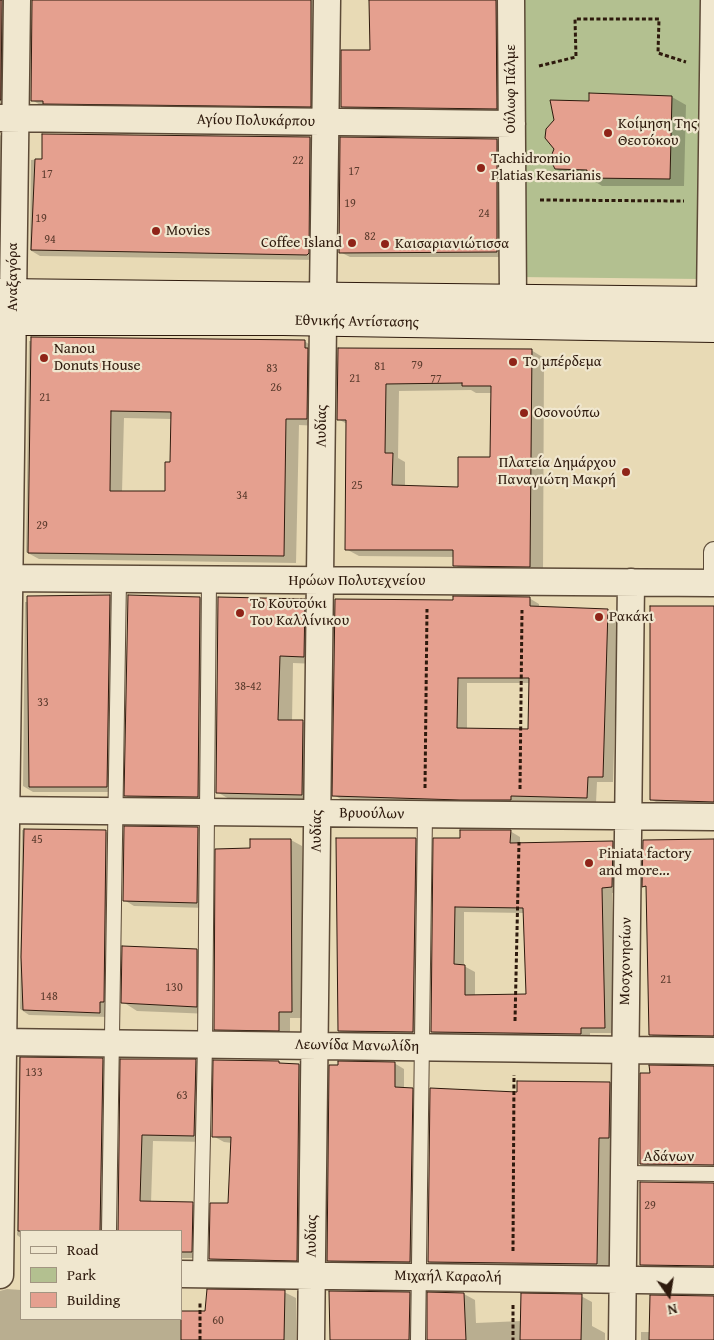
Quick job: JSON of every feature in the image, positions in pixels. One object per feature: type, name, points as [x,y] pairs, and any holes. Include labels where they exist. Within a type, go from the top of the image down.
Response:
[{"type":"main road","name":"Εθνικής Αντίστασης","points":[[7,293],[323,309],[713,310]]},
{"type":"main road","name":"Εθνικής Αντίστασης","points":[[7,321],[323,309],[513,299],[713,310]]},
{"type":"street","name":"Αναξαγόρα","points":[[0,1273],[8,118],[17,0]]},
{"type":"street","name":"Λυδίας","points":[[311,1340],[327,0]]},
{"type":"street","name":"Ούλωφ Πάλμε","points":[[510,0],[513,299]]},
{"type":"street","points":[[713,310],[711,201],[714,0]]},
{"type":"street","name":"Αγίου Πολυκάρπου","points":[[8,118],[512,124]]},
{"type":"street","points":[[714,552],[714,583]]},
{"type":"street","name":"Ηρώων Πολυτεχνείου","points":[[5,578],[714,583]]},
{"type":"street","name":"Μοσχονησίων","points":[[622,1340],[631,582]]},
{"type":"street","name":"Βρυούλων","points":[[3,810],[714,817]]},
{"type":"street","name":"Λεωνίδα Μανωλίδη","points":[[2,1042],[714,1050]]},
{"type":"street","points":[[0,1273],[20,1271]]},
{"type":"street","name":"Μιχαήλ Καραολή","points":[[191,1274],[714,1281]]},
{"type":"lane","points":[[109,1230],[110,1043],[117,811],[118,579]]},
{"type":"lane","points":[[191,1274],[205,1044],[208,580]]},
{"type":"lane","points":[[418,1340],[425,814]]},
{"type":"lane","name":"Αδάνων","points":[[624,1173],[714,1174]]},
{"type":"path","points":[[511,72],[576,57],[575,18],[659,19],[658,53],[713,70]]},
{"type":"path","points":[[512,200],[711,201]]},
{"type":"path","points":[[425,814],[428,581]]},
{"type":"path","points":[[513,1340],[514,1048],[520,815],[522,582]]},
{"type":"path","points":[[191,1274],[200,1340]]},
{"type":"green space","points":[[521,0],[703,0],[700,279],[518,277]]},
{"type":"building","points":[[0,0],[2,0],[1,100],[0,100]]},
{"type":"building","points":[[32,0],[311,0],[311,107],[43,104],[43,101],[31,101]]},
{"type":"building","points":[[369,0],[496,0],[497,109],[341,107],[341,50],[370,50]]},
{"type":"building","name":"Κοίμηση Της Θεοτόκου","points":[[589,93],[672,96],[670,179],[587,178],[587,170],[555,169],[550,159],[554,149],[545,138],[546,129],[554,120],[550,100],[589,101]]},
{"type":"building","points":[[42,134],[310,137],[309,253],[307,255],[31,250],[35,159],[42,159]]},
{"type":"building","points":[[340,137],[497,139],[497,252],[339,253]]},
{"type":"building","points":[[31,337],[305,340],[305,348],[308,348],[307,419],[286,419],[284,556],[28,553]],"holes":[[[111,411],[171,412],[170,462],[165,462],[165,491],[110,491]]]},
{"type":"building","points":[[338,348],[532,349],[530,567],[453,566],[453,550],[345,550],[346,420],[337,420]],"holes":[[[462,383],[462,386],[491,386],[490,457],[458,457],[458,487],[392,485],[393,453],[385,453],[386,384]]]},
{"type":"building","points":[[110,595],[107,787],[29,787],[27,596]]},
{"type":"building","points":[[128,595],[200,597],[198,797],[124,796]]},
{"type":"building","points":[[453,596],[530,597],[530,606],[608,609],[603,777],[588,777],[587,798],[511,796],[511,800],[460,800],[332,796],[335,599],[453,600]],"holes":[[[458,678],[529,678],[528,729],[457,728]]]},
{"type":"building","points":[[218,597],[305,599],[304,657],[280,656],[278,720],[303,720],[302,795],[216,793]]},
{"type":"building","points":[[650,606],[714,606],[714,802],[650,800]]},
{"type":"building","points":[[124,826],[198,827],[197,903],[123,901]]},
{"type":"building","points":[[24,829],[106,830],[104,1002],[100,1002],[100,1013],[23,1010],[21,957]]},
{"type":"building","points":[[460,830],[511,830],[510,843],[613,841],[612,887],[602,888],[605,1028],[581,1028],[581,1034],[431,1032],[433,838],[460,838]],"holes":[[[455,907],[523,908],[526,994],[465,995],[465,965],[454,964]]]},
{"type":"building","points":[[336,838],[416,838],[413,1032],[338,1031]]},
{"type":"building","points":[[250,839],[291,839],[292,1012],[279,1012],[279,1031],[214,1030],[215,849],[250,848]]},
{"type":"building","points":[[714,839],[714,1036],[649,1035],[646,886],[642,887],[643,840]]},
{"type":"building","points":[[122,946],[197,949],[197,1007],[121,1003]]},
{"type":"building","points":[[20,1057],[103,1058],[100,1230],[18,1231]]},
{"type":"building","points":[[120,1059],[196,1059],[194,1136],[142,1135],[140,1201],[193,1202],[192,1252],[182,1252],[182,1230],[118,1230]]},
{"type":"building","points":[[213,1060],[279,1061],[279,1063],[299,1064],[297,1261],[209,1259],[210,1203],[228,1203],[231,1137],[212,1137]]},
{"type":"building","points":[[338,1061],[395,1062],[395,1087],[413,1088],[410,1262],[327,1261],[329,1065],[338,1065]]},
{"type":"building","points":[[649,1065],[714,1066],[714,1165],[640,1164],[640,1073],[650,1073]]},
{"type":"building","points":[[517,1081],[610,1082],[609,1138],[599,1138],[597,1264],[428,1262],[430,1088],[517,1092]]},
{"type":"building","points":[[640,1182],[714,1183],[714,1266],[640,1265]]},
{"type":"building","points":[[207,1289],[285,1290],[284,1340],[181,1340],[182,1311],[205,1311]]},
{"type":"building","points":[[329,1291],[410,1292],[409,1340],[330,1340]]},
{"type":"building","points":[[427,1292],[464,1293],[466,1340],[427,1340]]},
{"type":"building","points":[[521,1293],[582,1294],[581,1340],[520,1340]]},
{"type":"building","points":[[650,1295],[714,1296],[714,1340],[649,1340]]},
{"type":"place","name":"Κοίμηση Της Θεοτόκου","points":[[608,133]]},
{"type":"place","name":"Tachidromio Platias Kesarianis","points":[[481,168]]},
{"type":"place","name":"Movies","points":[[156,231]]},
{"type":"place","name":"Coffee Island","points":[[352,243]]},
{"type":"place","name":"Καισαριανιώτισσα","points":[[385,244]]},
{"type":"place","name":"Nanou Donuts House","points":[[44,358]]},
{"type":"place","name":"Το μπέρδεμα","points":[[513,362]]},
{"type":"place","name":"Οσονούπω","points":[[524,413]]},
{"type":"place","name":"Πλατεία Δημάρχου Παναγιώτη Μακρή","points":[[626,472]]},
{"type":"place","name":"Το Κουτούκι Του Καλλίνικου","points":[[240,613]]},
{"type":"place","name":"Ρακάκι","points":[[599,617]]},
{"type":"place","name":"Piniata factory and more...","points":[[589,863]]}]
